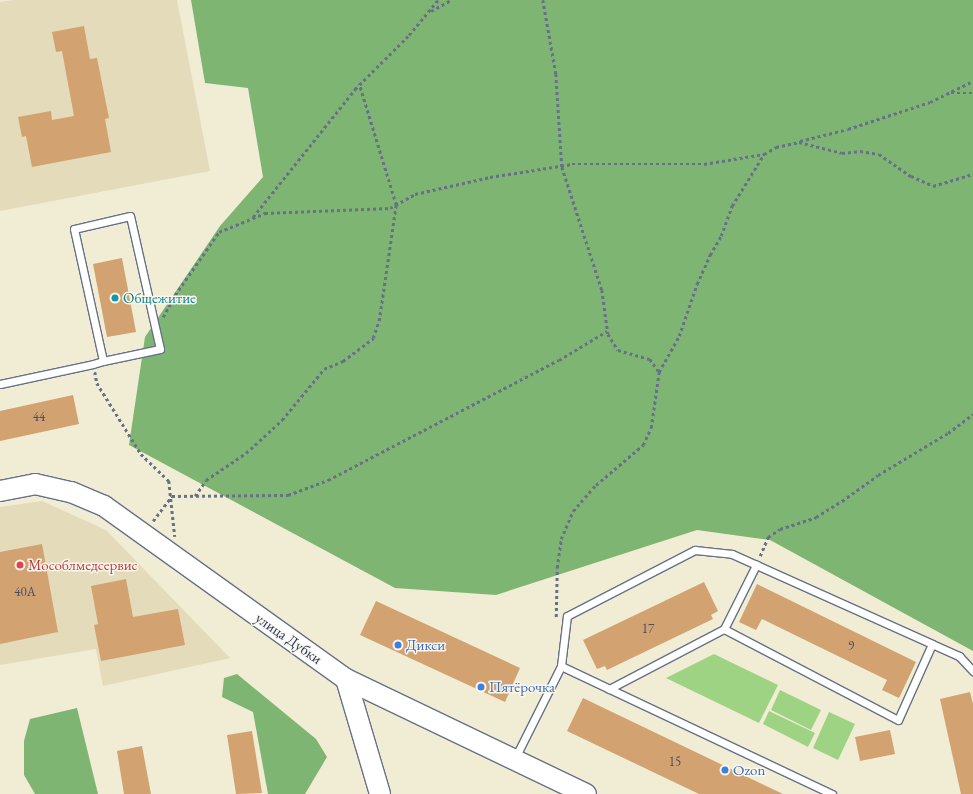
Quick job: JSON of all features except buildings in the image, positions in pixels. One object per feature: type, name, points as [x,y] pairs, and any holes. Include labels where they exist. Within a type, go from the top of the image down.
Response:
[{"type":"street","name":"улица Дубки","points":[[0,491],[35,484],[71,492],[104,506],[346,679],[586,794]]},
{"type":"street","points":[[346,679],[380,794]]},
{"type":"lane","points":[[0,384],[93,364],[160,348],[130,216],[74,229],[103,361]]},
{"type":"lane","points":[[515,759],[561,666],[567,616],[695,550],[732,554],[959,656],[973,671]]},
{"type":"lane","points":[[609,689],[724,629],[756,565]]},
{"type":"lane","points":[[724,629],[898,720],[932,644]]},
{"type":"lane","points":[[561,666],[832,794]]},
{"type":"path","points":[[253,218],[359,84],[431,11],[438,0]]},
{"type":"path","points":[[431,11],[451,0]]},
{"type":"path","points":[[543,0],[556,74],[562,167],[602,290],[607,331],[618,350],[650,359],[659,372]]},
{"type":"path","points":[[156,331],[175,295],[219,232],[265,213],[390,208],[416,194],[468,182],[562,167],[572,164],[704,164],[764,154],[776,147],[855,127],[930,102],[973,81]]},
{"type":"path","points":[[195,496],[206,480],[246,453],[282,420],[324,369],[343,361],[373,338],[379,321],[396,205],[359,84]]},
{"type":"path","points":[[949,93],[973,93]]},
{"type":"path","points":[[799,142],[842,153],[860,151],[879,154],[911,176],[933,186],[973,174]]},
{"type":"path","points":[[556,619],[557,568],[561,539],[573,511],[596,485],[643,445],[651,428],[659,372],[679,336],[697,284],[710,255],[721,236],[732,206],[764,154]]},
{"type":"path","points":[[144,535],[172,496],[288,495],[328,480],[559,360],[607,331]]},
{"type":"path","points":[[93,364],[97,383],[141,454],[169,481],[178,559]]},
{"type":"path","points":[[756,565],[768,537],[780,529],[816,516],[842,501],[878,475],[948,433],[973,414]]},
{"type":"shaded area","points":[[13,0],[177,0],[210,171],[0,211],[0,2]]},
{"type":"shaded area","points":[[42,501],[106,530],[230,658],[103,686],[96,649],[0,665],[0,507]]},
{"type":"green space","points":[[191,0],[973,0],[973,651],[770,540],[697,530],[496,595],[395,588],[129,445],[145,337],[220,226],[263,177],[248,88],[205,83]]},
{"type":"green space","points":[[714,654],[778,685],[759,723],[666,678]]},
{"type":"green space","points":[[237,674],[316,739],[327,757],[305,794],[268,794],[253,712],[222,697],[224,678]]},
{"type":"green space","points":[[780,690],[821,710],[811,730],[771,710]]},
{"type":"green space","points":[[77,708],[98,794],[35,794],[24,775],[24,741],[30,719]]},
{"type":"green space","points":[[769,711],[815,733],[808,747],[763,724]]},
{"type":"green space","points":[[829,712],[855,724],[838,760],[813,748]]},
{"type":"place","name":"Общежитие","points":[[115,298]]},
{"type":"place","name":"Мособлмедсервис","points":[[20,565]]},
{"type":"place","name":"Дикси","points":[[398,645]]},
{"type":"place","name":"Пятёрочка","points":[[481,687]]},
{"type":"place","name":"Ozon","points":[[725,770]]}]
